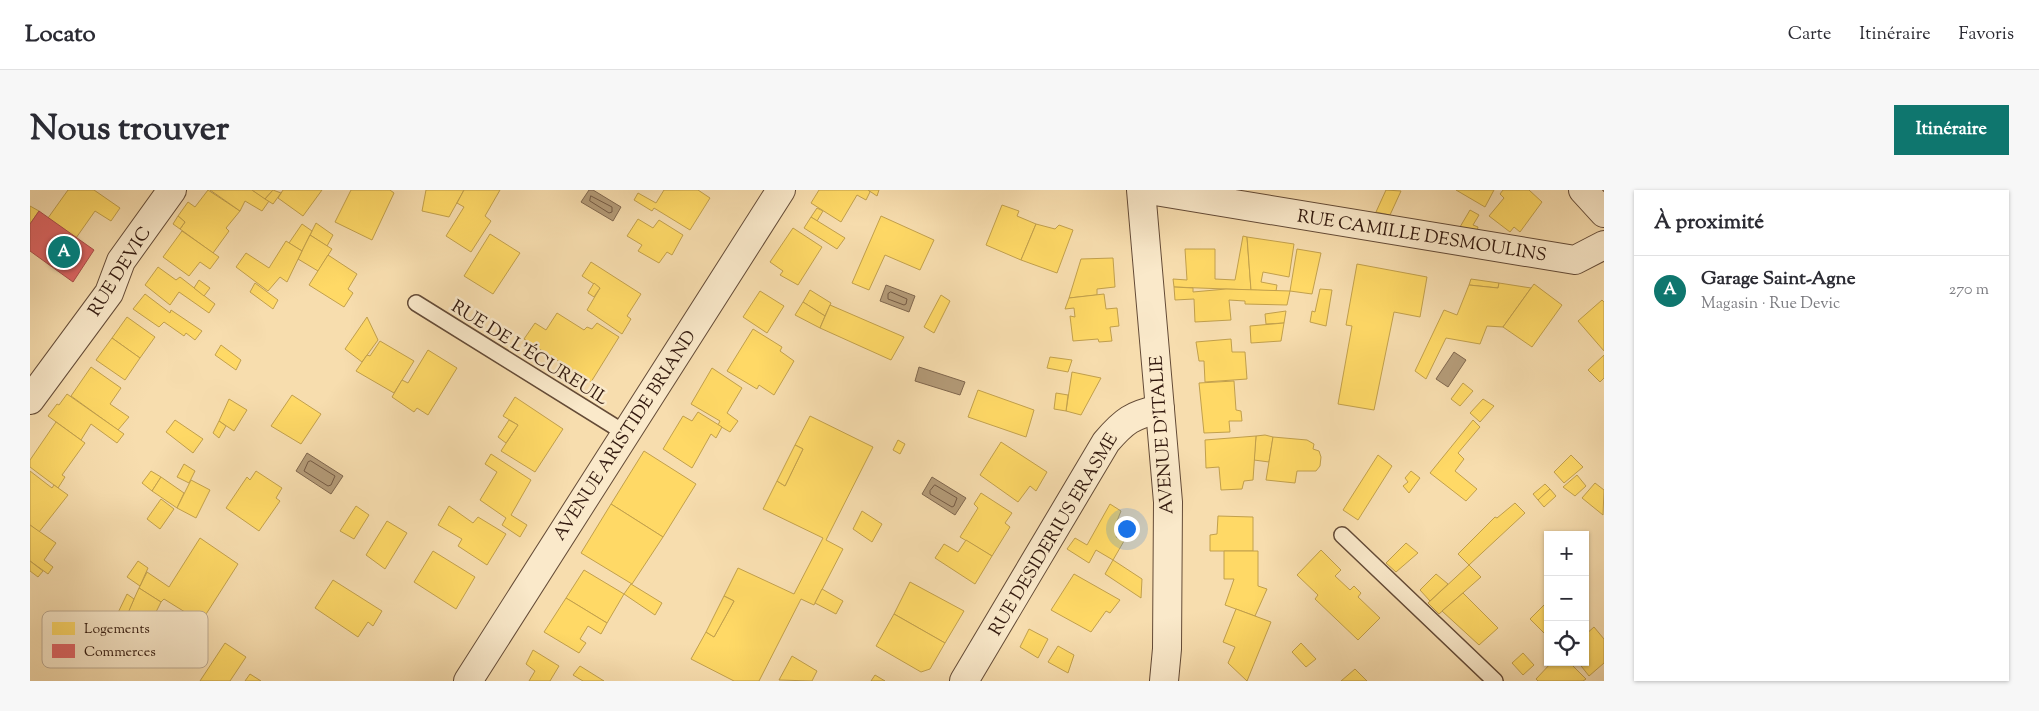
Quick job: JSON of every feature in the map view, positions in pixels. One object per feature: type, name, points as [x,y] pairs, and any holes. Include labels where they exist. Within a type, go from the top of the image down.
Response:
[{"type":"street","name":"RUE DEVIC","points":[[30,400],[109,293],[121,261],[172,190]]},
{"type":"street","name":"AVENUE ARISTIDE BRIAND","points":[[468,681],[781,190]]},
{"type":"street","name":"AVENUE D'ITALIE","points":[[1141,190],[1168,502],[1167,649],[1164,681]]},
{"type":"street","name":"RUE CAMILLE DESMOULINS","points":[[1149,190],[1575,260],[1604,245]]},
{"type":"street","points":[[1583,190],[1604,213]]},
{"type":"street","name":"RUE DESIDERIUS ERASME","points":[[964,681],[1106,442],[1124,422],[1145,412],[1160,409]]},
{"type":"lane","name":"RUE DE L'ÉCUREUIL","points":[[416,303],[625,433]]},
{"type":"lane","points":[[1342,535],[1495,681]]},
{"type":"water","points":[[589,190],[593,190],[621,207],[613,221],[581,202]]},
{"type":"water","points":[[886,285],[915,296],[909,312],[880,301]]},
{"type":"water","points":[[1454,352],[1466,360],[1448,387],[1436,379]]},
{"type":"water","points":[[919,367],[965,382],[960,395],[915,381]]},
{"type":"water","points":[[307,453],[343,476],[331,494],[296,471]]},
{"type":"water","points":[[932,477],[966,498],[955,515],[922,494]]},
{"type":"building: Logements","points":[[68,190],[94,190],[120,208],[111,221],[95,211],[76,238],[48,218]]},
{"type":"building: Logements","points":[[208,190],[240,211],[226,228],[229,231],[213,253],[180,229],[185,222],[178,216],[188,202],[195,207]]},
{"type":"building: Logements","points":[[210,190],[252,190],[269,201],[262,211],[245,201],[240,211]]},
{"type":"building: Logements","points":[[252,190],[273,190],[265,199]]},
{"type":"building: Logements","points":[[273,190],[281,193],[273,204],[265,199]]},
{"type":"building: Logements","points":[[283,190],[322,190],[303,216],[278,198]]},
{"type":"building: Logements","points":[[351,190],[390,190],[394,193],[372,240],[335,222]]},
{"type":"building: Logements","points":[[426,190],[464,190],[449,217],[422,211]]},
{"type":"building: Logements","points":[[464,190],[500,190],[485,216],[491,221],[471,252],[446,236],[464,207],[457,203]]},
{"type":"building: Logements","points":[[664,190],[698,190],[710,198],[690,230],[654,208],[652,211],[634,200],[638,193],[656,203]]},
{"type":"building: Logements","points":[[819,190],[868,190],[870,192],[866,200],[857,195],[841,222],[811,203]]},
{"type":"building: Logements","points":[[868,190],[879,190],[877,196]]},
{"type":"building: Logements","points":[[1386,190],[1401,191],[1390,215],[1376,212]]},
{"type":"building: Logements","points":[[1456,190],[1494,190],[1485,207]]},
{"type":"building: Logements","points":[[1503,190],[1529,190],[1542,202],[1520,232],[1514,227],[1510,232],[1489,216],[1504,198],[1500,194]]},
{"type":"building: Logements","points":[[1002,205],[1019,211],[1017,216],[1036,224],[1021,260],[986,245]]},
{"type":"building: Logements","points":[[30,206],[39,211],[30,224]]},
{"type":"building: Logements","points":[[817,208],[823,211],[817,221],[811,217]]},
{"type":"building: Logements","points":[[1470,210],[1479,215],[1473,225],[1478,227],[1477,231],[1460,227]]},
{"type":"building: Logements","points":[[178,216],[185,222],[180,229],[173,224]]},
{"type":"building: Logements","points":[[881,216],[934,240],[920,270],[885,255],[869,290],[852,283]]},
{"type":"building: Logements","points":[[811,217],[845,238],[837,249],[804,228]]},
{"type":"building: Logements","points":[[638,219],[653,228],[659,220],[683,235],[672,255],[667,252],[659,263],[638,251],[642,245],[627,236]]},
{"type":"building: Logements","points":[[316,223],[333,235],[327,246],[310,235]]},
{"type":"building: Logements","points":[[302,224],[312,231],[302,251],[289,243]]},
{"type":"building: Logements","points":[[1036,224],[1055,229],[1059,225],[1073,230],[1057,273],[1021,260]]},
{"type":"building: Logements","points":[[793,228],[822,247],[798,285],[780,275],[783,271],[770,262]]},
{"type":"building: Logements","points":[[182,231],[219,257],[210,269],[200,262],[189,276],[163,257]]},
{"type":"building: Logements","points":[[490,234],[520,253],[493,294],[464,276]]},
{"type":"building: Logements","points":[[310,235],[332,249],[318,271],[298,259]]},
{"type":"building: Logements","points":[[1243,236],[1247,237],[1251,290],[1174,287],[1173,279],[1187,280],[1185,249],[1215,249],[1215,279],[1235,280]]},
{"type":"building: Logements","points":[[1247,237],[1294,244],[1289,277],[1263,272],[1261,282],[1277,285],[1276,291],[1251,290]]},
{"type":"building: Logements","points":[[286,241],[302,251],[287,282],[280,277],[268,291],[236,267],[246,253],[269,268]]},
{"type":"building: Logements","points":[[1297,249],[1321,253],[1312,294],[1290,291]]},
{"type":"building: Logements","points":[[328,255],[357,274],[348,289],[353,293],[344,307],[309,285]]},
{"type":"building: Logements","points":[[1113,258],[1115,287],[1097,289],[1097,295],[1069,298],[1081,259]]},
{"type":"building: Logements","points":[[591,262],[641,294],[627,316],[631,319],[622,334],[587,310],[600,288],[582,276]]},
{"type":"building: Logements","points":[[1357,264],[1427,277],[1420,317],[1394,312],[1374,410],[1338,404],[1352,326],[1346,325]]},
{"type":"building: Logements","points":[[158,267],[176,280],[180,277],[215,304],[209,313],[179,292],[170,305],[145,285]]},
{"type":"building: Logements","points":[[1471,279],[1499,283],[1498,288],[1469,285]]},
{"type":"building: Logements","points":[[199,280],[210,288],[204,296],[194,288]]},
{"type":"building: Logements","points":[[255,283],[278,300],[273,309],[250,292]]},
{"type":"building: Logements","points":[[594,283],[600,288],[594,297],[588,293]]},
{"type":"building: Logements","points":[[1499,283],[1531,288],[1503,327],[1487,326],[1480,344],[1446,338],[1426,379],[1415,371],[1444,310],[1457,315],[1469,285],[1498,288]]},
{"type":"building: Logements","points":[[1534,284],[1562,305],[1532,347],[1503,327]]},
{"type":"building: Logements","points":[[1174,287],[1193,288],[1193,292],[1226,289],[1290,291],[1287,305],[1245,304],[1245,301],[1229,300],[1231,320],[1195,322],[1194,299],[1175,300]]},
{"type":"building: Logements","points":[[1320,289],[1332,290],[1326,326],[1310,322],[1312,311],[1315,312]]},
{"type":"building: Logements","points":[[810,290],[831,303],[825,316],[803,302]]},
{"type":"building: Logements","points":[[760,291],[784,306],[767,333],[743,317]]},
{"type":"building: Logements","points":[[145,294],[170,313],[171,310],[202,331],[195,340],[186,333],[184,336],[164,322],[159,327],[133,309]]},
{"type":"building: Logements","points":[[1104,294],[1106,309],[1117,308],[1119,326],[1110,327],[1112,341],[1099,342],[1098,339],[1073,341],[1070,316],[1075,317],[1074,308],[1065,309],[1069,298]]},
{"type":"building: Logements","points":[[941,295],[950,301],[934,333],[924,327]]},
{"type":"building: Logements","points":[[1602,300],[1604,302],[1604,351],[1578,321]]},
{"type":"building: Logements","points":[[803,302],[825,316],[820,328],[795,315]]},
{"type":"building: Logements","points":[[830,305],[904,337],[891,360],[820,328]]},
{"type":"building: Logements","points":[[1286,311],[1284,323],[1266,324],[1265,314]]},
{"type":"building: Logements","points":[[557,313],[584,330],[587,327],[592,329],[597,323],[619,337],[591,382],[524,339],[535,323],[546,330]]},
{"type":"building: Logements","points":[[127,317],[155,337],[140,358],[112,338]]},
{"type":"building: Logements","points":[[367,317],[378,340],[362,362],[345,349]]},
{"type":"building: Logements","points":[[1284,323],[1281,341],[1251,343],[1250,326]]},
{"type":"building: Logements","points":[[753,329],[782,347],[780,351],[794,361],[774,395],[759,385],[757,389],[727,371]]},
{"type":"building: Logements","points":[[112,338],[140,358],[125,380],[96,360]]},
{"type":"building: Logements","points":[[1231,339],[1232,352],[1245,352],[1247,379],[1205,382],[1204,361],[1199,361],[1196,342]]},
{"type":"building: Logements","points":[[380,341],[414,361],[394,393],[356,371],[367,355],[370,356]]},
{"type":"building: Logements","points":[[221,345],[241,360],[236,370],[215,355]]},
{"type":"building: Logements","points":[[428,350],[457,368],[428,415],[417,408],[414,412],[392,397],[402,380],[408,383]]},
{"type":"building: Logements","points":[[1604,355],[1604,378],[1600,382],[1588,370]]},
{"type":"building: Logements","points":[[1050,357],[1072,360],[1068,372],[1047,368]]},
{"type":"building: Logements","points":[[91,367],[121,388],[110,404],[129,417],[118,430],[71,396]]},
{"type":"building: Logements","points":[[712,368],[742,388],[727,413],[738,421],[730,432],[718,425],[720,421],[691,404]]},
{"type":"building: Logements","points":[[1072,372],[1101,378],[1081,415],[1066,411]]},
{"type":"building: Logements","points":[[1234,381],[1236,410],[1241,411],[1242,421],[1229,421],[1230,432],[1204,433],[1199,383]]},
{"type":"building: Logements","points":[[1463,383],[1473,391],[1460,406],[1451,399]]},
{"type":"building: Logements","points":[[978,390],[1034,410],[1026,437],[968,417]]},
{"type":"building: Logements","points":[[1056,393],[1068,395],[1066,411],[1054,409]]},
{"type":"building: Logements","points":[[67,394],[124,434],[117,443],[91,424],[81,440],[48,416]]},
{"type":"building: Logements","points":[[292,395],[321,414],[301,444],[271,426]]},
{"type":"building: Logements","points":[[515,397],[563,429],[535,472],[501,451],[518,425],[503,416]]},
{"type":"building: Logements","points":[[229,399],[247,410],[234,431],[219,421]]},
{"type":"building: Logements","points":[[1483,399],[1494,406],[1480,422],[1470,413]]},
{"type":"building: Logements","points":[[698,412],[722,427],[716,438],[711,434],[692,468],[663,449],[683,416],[692,421]]},
{"type":"building: Logements","points":[[810,416],[873,447],[826,540],[843,549],[814,605],[801,599],[759,681],[734,681],[691,659],[706,632],[714,637],[734,601],[724,596],[738,568],[794,594],[823,538],[763,509],[777,481],[785,486],[803,449],[795,445]]},
{"type":"building: Logements","points":[[175,420],[203,439],[193,453],[166,432]]},
{"type":"building: Logements","points":[[509,420],[518,425],[506,443],[498,437]]},
{"type":"building: Logements","points":[[1473,420],[1480,427],[1458,453],[1464,459],[1455,471],[1477,489],[1466,501],[1430,473]]},
{"type":"building: Logements","points":[[219,421],[226,426],[219,438],[213,433]]},
{"type":"building: Logements","points":[[56,422],[85,443],[62,475],[65,477],[58,488],[30,467],[30,460]]},
{"type":"building: Logements","points":[[1265,435],[1273,437],[1269,462],[1254,460],[1256,436]]},
{"type":"building: Logements","points":[[1256,436],[1253,480],[1244,481],[1242,489],[1221,490],[1219,467],[1206,468],[1205,440]]},
{"type":"building: Logements","points":[[1273,437],[1307,440],[1314,444],[1313,449],[1319,451],[1321,457],[1320,466],[1316,471],[1297,471],[1295,483],[1266,480]]},
{"type":"building: Logements","points":[[898,440],[905,444],[900,454],[893,450]]},
{"type":"building: Logements","points":[[1001,442],[1047,472],[1036,491],[1030,486],[1018,502],[980,475]]},
{"type":"building: Logements","points":[[795,445],[803,449],[785,486],[777,481]]},
{"type":"building: Logements","points":[[644,451],[696,484],[663,537],[611,504]]},
{"type":"building: Logements","points":[[491,454],[531,480],[511,515],[527,525],[520,537],[502,525],[506,518],[480,500],[497,472],[485,464]]},
{"type":"building: Logements","points":[[1378,455],[1392,466],[1358,520],[1343,510]]},
{"type":"building: Logements","points":[[1571,455],[1583,467],[1564,483],[1554,472]]},
{"type":"building: Logements","points":[[184,464],[195,471],[189,483],[177,477]]},
{"type":"building: Logements","points":[[30,471],[52,488],[54,485],[68,495],[39,532],[30,525]]},
{"type":"building: Logements","points":[[151,471],[161,477],[152,491],[142,483]]},
{"type":"building: Logements","points":[[256,471],[282,488],[276,498],[280,501],[259,531],[226,508],[247,477],[250,480]]},
{"type":"building: Logements","points":[[1411,471],[1420,478],[1409,493],[1403,486],[1408,482],[1405,478]]},
{"type":"building: Logements","points":[[1577,475],[1586,486],[1575,496],[1563,487]]},
{"type":"building: Logements","points":[[161,477],[184,493],[177,508],[152,491]]},
{"type":"building: Logements","points":[[191,480],[210,490],[196,518],[177,508]]},
{"type":"building: Logements","points":[[1595,483],[1604,490],[1603,515],[1582,498]]},
{"type":"building: Logements","points":[[1545,484],[1550,489],[1538,500],[1533,494]]},
{"type":"building: Logements","points":[[1550,489],[1556,496],[1544,507],[1538,500]]},
{"type":"building: Logements","points":[[981,493],[1012,513],[1005,523],[1010,527],[992,556],[960,537],[978,508],[974,504]]},
{"type":"building: Logements","points":[[161,499],[174,509],[160,529],[147,519]]},
{"type":"building: Logements","points":[[1515,503],[1525,513],[1469,565],[1458,554],[1495,517],[1497,518]]},
{"type":"building: Logements","points":[[611,504],[663,537],[632,584],[581,553]]},
{"type":"building: Logements","points":[[1110,504],[1121,511],[1117,521],[1122,525],[1116,537],[1124,541],[1113,560],[1096,550],[1089,563],[1067,549],[1075,538],[1087,545]]},
{"type":"building: Logements","points":[[356,506],[369,515],[354,539],[340,531]]},
{"type":"building: Logements","points":[[449,506],[473,523],[478,517],[506,534],[487,565],[458,546],[462,539],[438,525]]},
{"type":"building: Logements","points":[[862,511],[882,524],[872,542],[853,529]]},
{"type":"building: Logements","points":[[1218,516],[1253,517],[1253,551],[1210,551],[1210,535],[1217,534]]},
{"type":"building: Logements","points":[[387,521],[407,533],[385,569],[366,555]]},
{"type":"building: Logements","points":[[30,525],[56,543],[44,560],[53,567],[48,574],[30,561]]},
{"type":"building: Logements","points":[[200,538],[238,564],[208,611],[183,611],[164,599],[161,602],[139,588],[147,572],[169,587]]},
{"type":"building: Logements","points":[[966,540],[992,556],[975,584],[935,558],[944,544],[958,552]]},
{"type":"building: Logements","points":[[1406,543],[1418,553],[1396,572],[1386,563]]},
{"type":"building: Logements","points":[[1321,550],[1341,570],[1335,576],[1350,590],[1354,586],[1361,593],[1358,597],[1380,618],[1358,640],[1315,599],[1318,595],[1297,575]]},
{"type":"building: Logements","points":[[433,551],[475,577],[456,609],[414,582]]},
{"type":"building: Logements","points":[[1224,551],[1258,551],[1258,586],[1267,589],[1255,616],[1225,605],[1234,579],[1224,579]]},
{"type":"building: Logements","points":[[1113,560],[1142,579],[1141,598],[1105,574]]},
{"type":"building: Logements","points":[[30,561],[43,571],[38,577],[30,571]]},
{"type":"building: Logements","points":[[138,561],[148,568],[140,586],[127,577]]},
{"type":"building: Logements","points":[[1469,565],[1481,577],[1439,614],[1428,603]]},
{"type":"building: Logements","points":[[584,570],[624,594],[607,623],[566,598]]},
{"type":"building: Logements","points":[[1074,574],[1120,600],[1110,613],[1106,611],[1091,632],[1051,610]]},
{"type":"building: Logements","points":[[1436,574],[1448,584],[1430,601],[1420,590]]},
{"type":"building: Logements","points":[[333,580],[382,611],[373,626],[368,622],[358,637],[315,608]]},
{"type":"building: Logements","points":[[910,582],[964,611],[945,643],[894,614]]},
{"type":"building: Logements","points":[[631,584],[662,603],[655,615],[624,594]]},
{"type":"building: Logements","points":[[139,588],[161,602],[156,611],[129,611]]},
{"type":"building: Logements","points":[[822,589],[843,601],[836,614],[815,603]]},
{"type":"building: Logements","points":[[1463,593],[1498,628],[1479,645],[1442,611]]},
{"type":"building: Logements","points":[[127,594],[134,599],[129,611],[119,611]]},
{"type":"building: Logements","points":[[724,596],[734,601],[714,637],[706,632]]},
{"type":"building: Logements","points":[[566,598],[607,623],[601,634],[588,626],[580,639],[586,643],[579,653],[544,632]]},
{"type":"building: Logements","points":[[1544,605],[1544,633],[1530,619]]},
{"type":"building: Logements","points":[[1236,609],[1271,622],[1247,681],[1228,663],[1235,647],[1223,642]]},
{"type":"building: Logements","points":[[894,614],[945,643],[930,669],[921,672],[876,646]]},
{"type":"building: Logements","points":[[1594,627],[1604,639],[1604,663],[1589,676],[1581,666],[1589,666],[1589,631]]},
{"type":"building: Logements","points":[[1029,629],[1048,639],[1038,658],[1020,647]]},
{"type":"building: Logements","points":[[225,643],[246,657],[230,681],[200,681]]},
{"type":"building: Logements","points":[[1301,643],[1316,659],[1306,667],[1292,652]]},
{"type":"building: Logements","points":[[1058,646],[1074,655],[1068,673],[1048,662]]},
{"type":"building: Logements","points":[[533,650],[559,666],[550,681],[529,681],[535,671],[526,664]]},
{"type":"building: Logements","points":[[1523,653],[1534,665],[1523,675],[1512,663]]},
{"type":"building: Logements","points":[[792,656],[817,671],[812,681],[779,680]]},
{"type":"building: Logements","points":[[580,666],[604,681],[583,681],[573,675]]},
{"type":"building: Logements","points":[[1548,666],[1573,666],[1586,679],[1583,681],[1538,681],[1536,679]]},
{"type":"building: Logements","points":[[1355,669],[1367,681],[1341,681]]},
{"type":"building: Logements","points":[[250,674],[261,681],[245,681]]},
{"type":"building: Logements","points":[[875,675],[885,681],[871,681]]},
{"type":"building: Commerces","points":[[39,211],[94,250],[73,282],[30,251],[30,224]]},
{"type":"place","name":"Garage Saint-Agne","points":[[64,252]]}]
